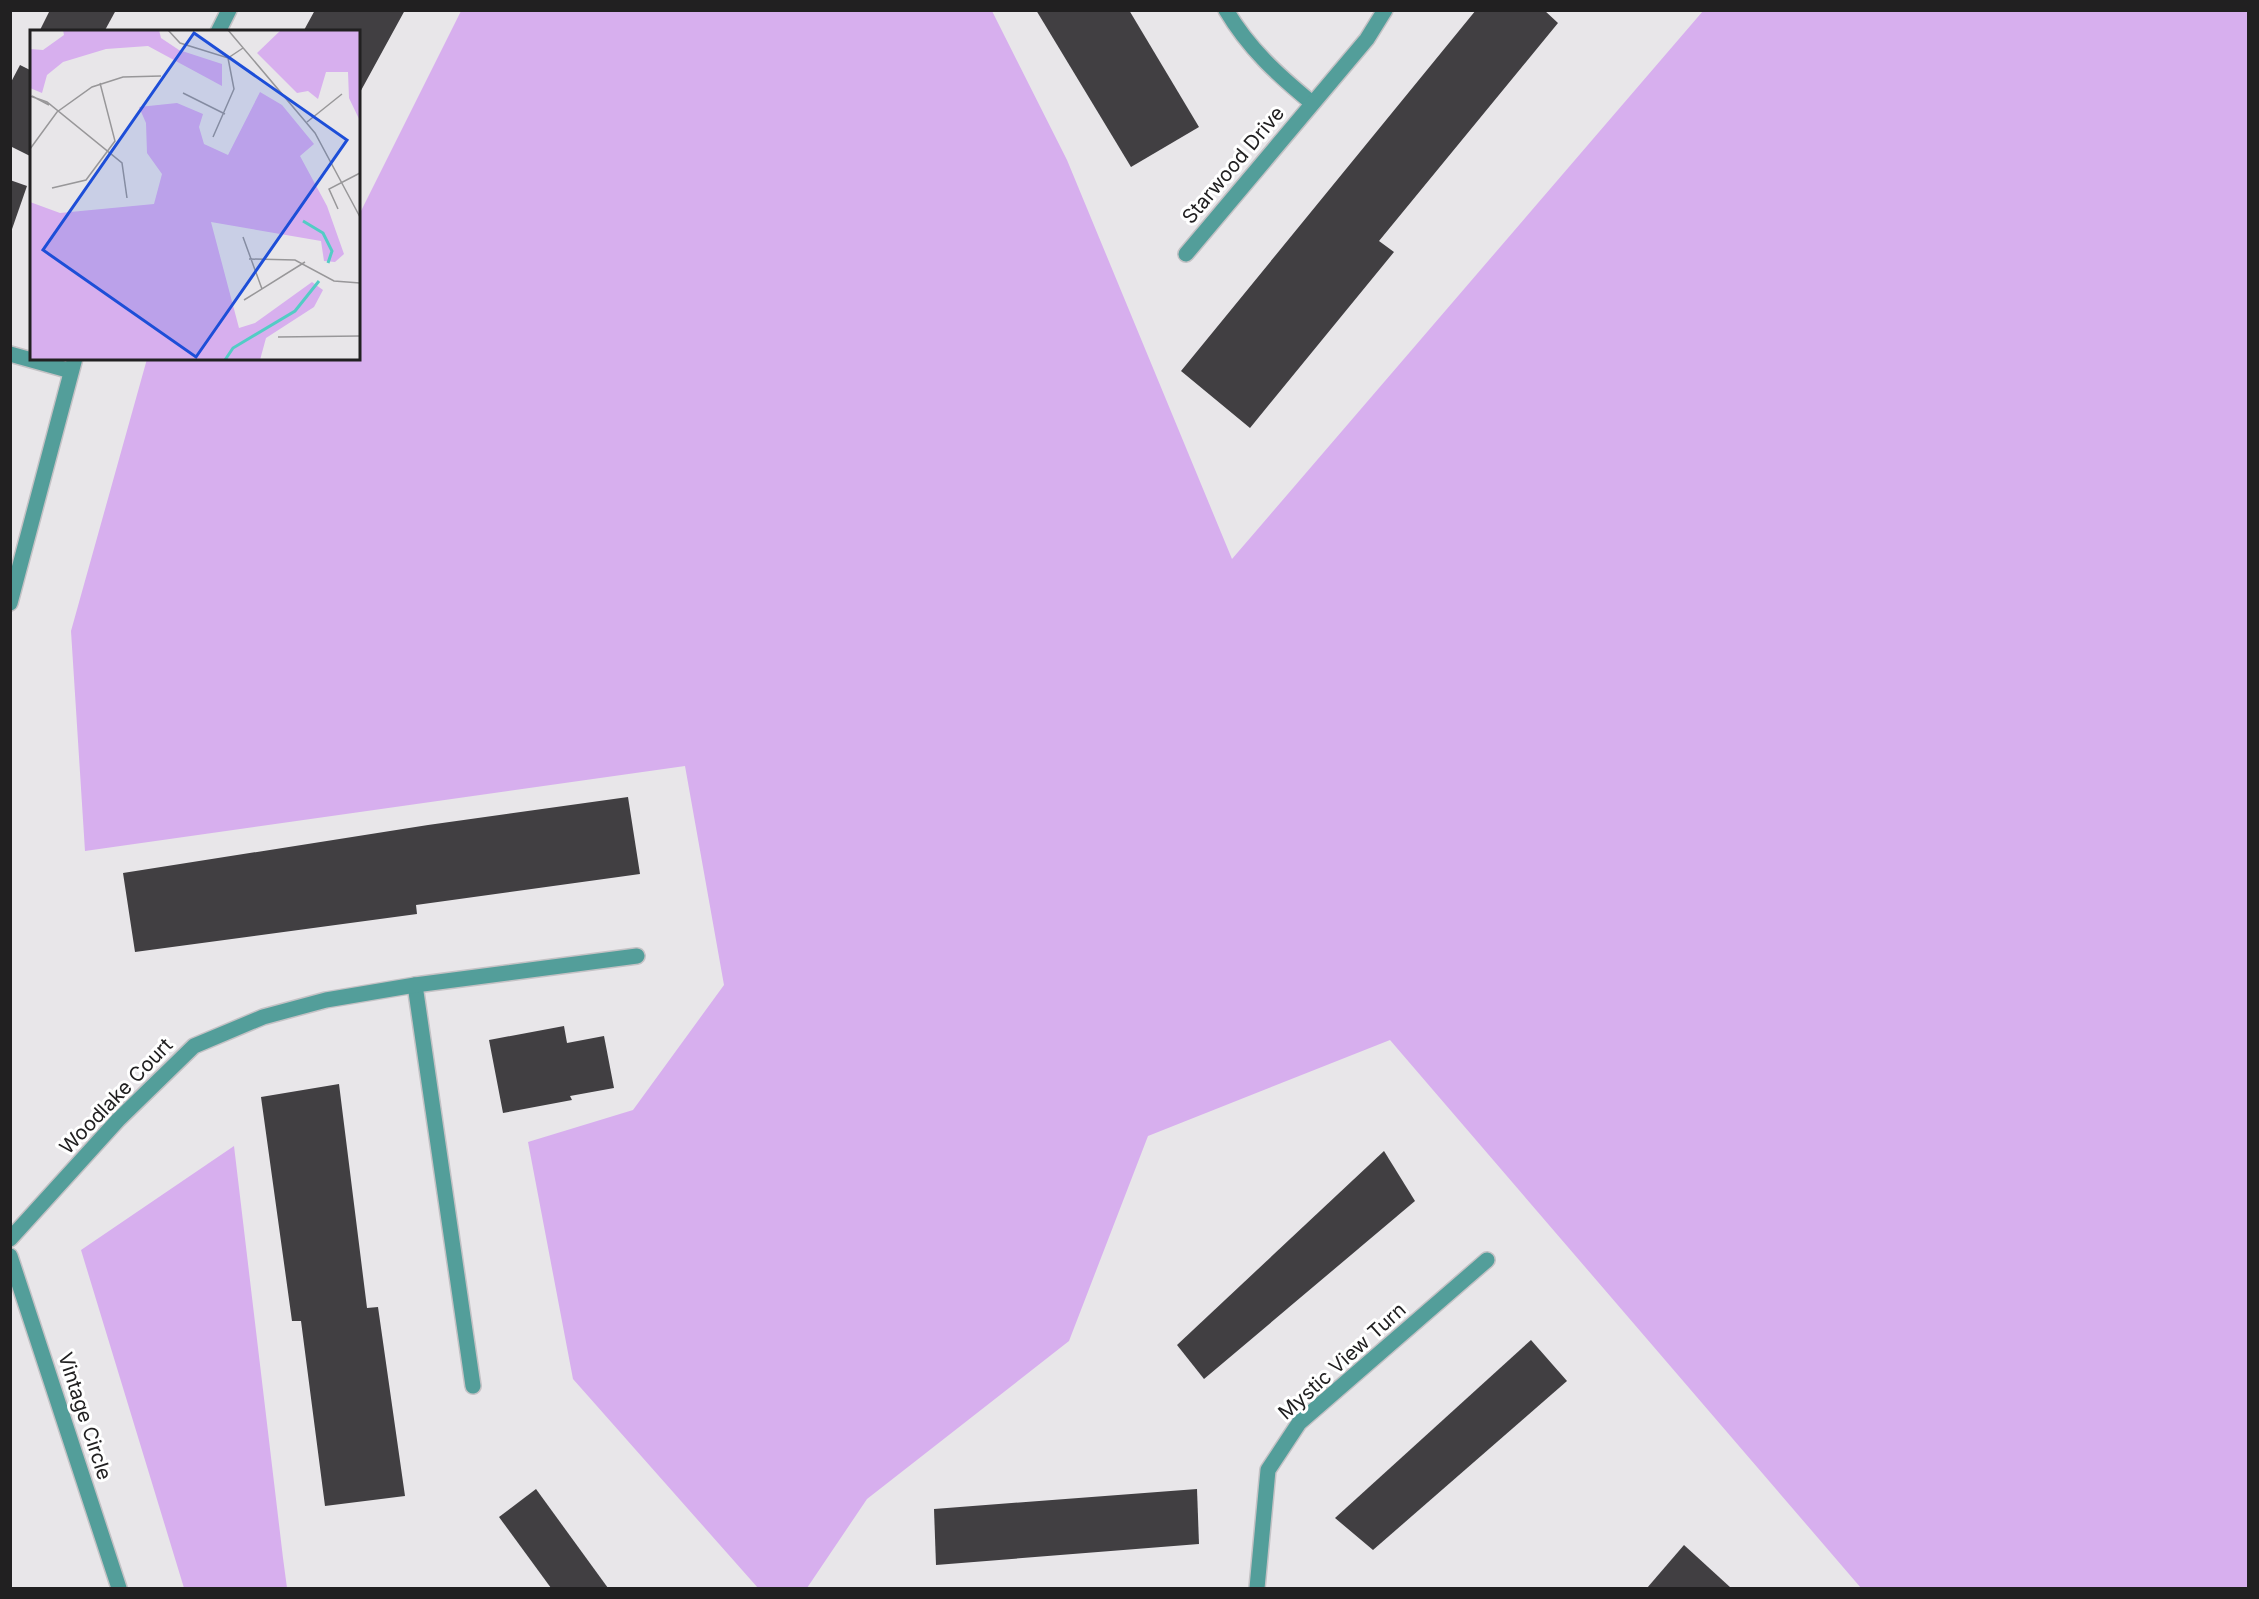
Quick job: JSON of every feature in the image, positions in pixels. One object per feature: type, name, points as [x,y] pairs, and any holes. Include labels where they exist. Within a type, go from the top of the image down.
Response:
[{"type":"street","points":[[219,30],[229,10]]},
{"type":"street","name":"Starwood Drive","points":[[1226,10],[1270,69],[1312,103]]},
{"type":"street","name":"Starwood Drive","points":[[1186,254],[1366,39],[1385,10]]},
{"type":"street","points":[[10,354],[30,357]]},
{"type":"street","points":[[10,603],[73,365],[44,360]]},
{"type":"street","name":"Woodlake Court","points":[[10,1239],[118,1120],[194,1046],[274,1014],[326,1000],[415,985],[637,956]]},
{"type":"street","points":[[415,985],[474,1386]]},
{"type":"street","name":"Vintage Circle","points":[[10,1256],[119,1588]]},
{"type":"street","name":"Mystic View Turn","points":[[1257,1588],[1268,1470],[1299,1423],[1487,1260]]},
{"type":"shaded area","points":[[461,11],[992,11],[1067,160],[1232,559],[1703,11],[2248,11],[2248,1588],[1861,1588],[1390,1040],[1148,1136],[1069,1341],[867,1499],[807,1588],[758,1588],[573,1379],[528,1142],[633,1110],[724,985],[685,766],[85,851],[71,631],[147,360],[360,360],[360,213]]},
{"type":"shaded area","points":[[234,1146],[287,1588],[184,1588],[81,1250]]},
{"type":"building","points":[[50,10],[116,10],[105,30],[40,30]]},
{"type":"building","points":[[315,10],[405,10],[360,92],[360,30],[304,30]]},
{"type":"building","points":[[1036,10],[1129,10],[1199,127],[1131,167]]},
{"type":"building","points":[[1476,10],[1544,10],[1558,23],[1379,241],[1394,252],[1250,428],[1181,371]]},
{"type":"building","points":[[20,65],[30,70],[30,156],[10,146],[10,84]]},
{"type":"building","points":[[10,180],[27,186],[11,232],[10,232]]},
{"type":"building","points":[[628,797],[640,874],[416,905],[417,914],[135,952],[123,873],[428,825]]},
{"type":"building","points":[[564,1026],[567,1043],[604,1036],[614,1088],[570,1096],[572,1100],[503,1113],[489,1040]]},
{"type":"building","points":[[339,1084],[367,1308],[378,1307],[405,1496],[325,1506],[301,1321],[292,1321],[261,1097]]},
{"type":"building","points":[[1384,1151],[1415,1201],[1204,1379],[1177,1345]]},
{"type":"building","points":[[1531,1340],[1567,1381],[1373,1550],[1335,1518]]},
{"type":"building","points":[[536,1489],[608,1588],[551,1588],[499,1517]]},
{"type":"building","points":[[1197,1489],[1199,1544],[936,1565],[934,1509]]},
{"type":"building","points":[[1684,1545],[1731,1588],[1647,1588]]}]
